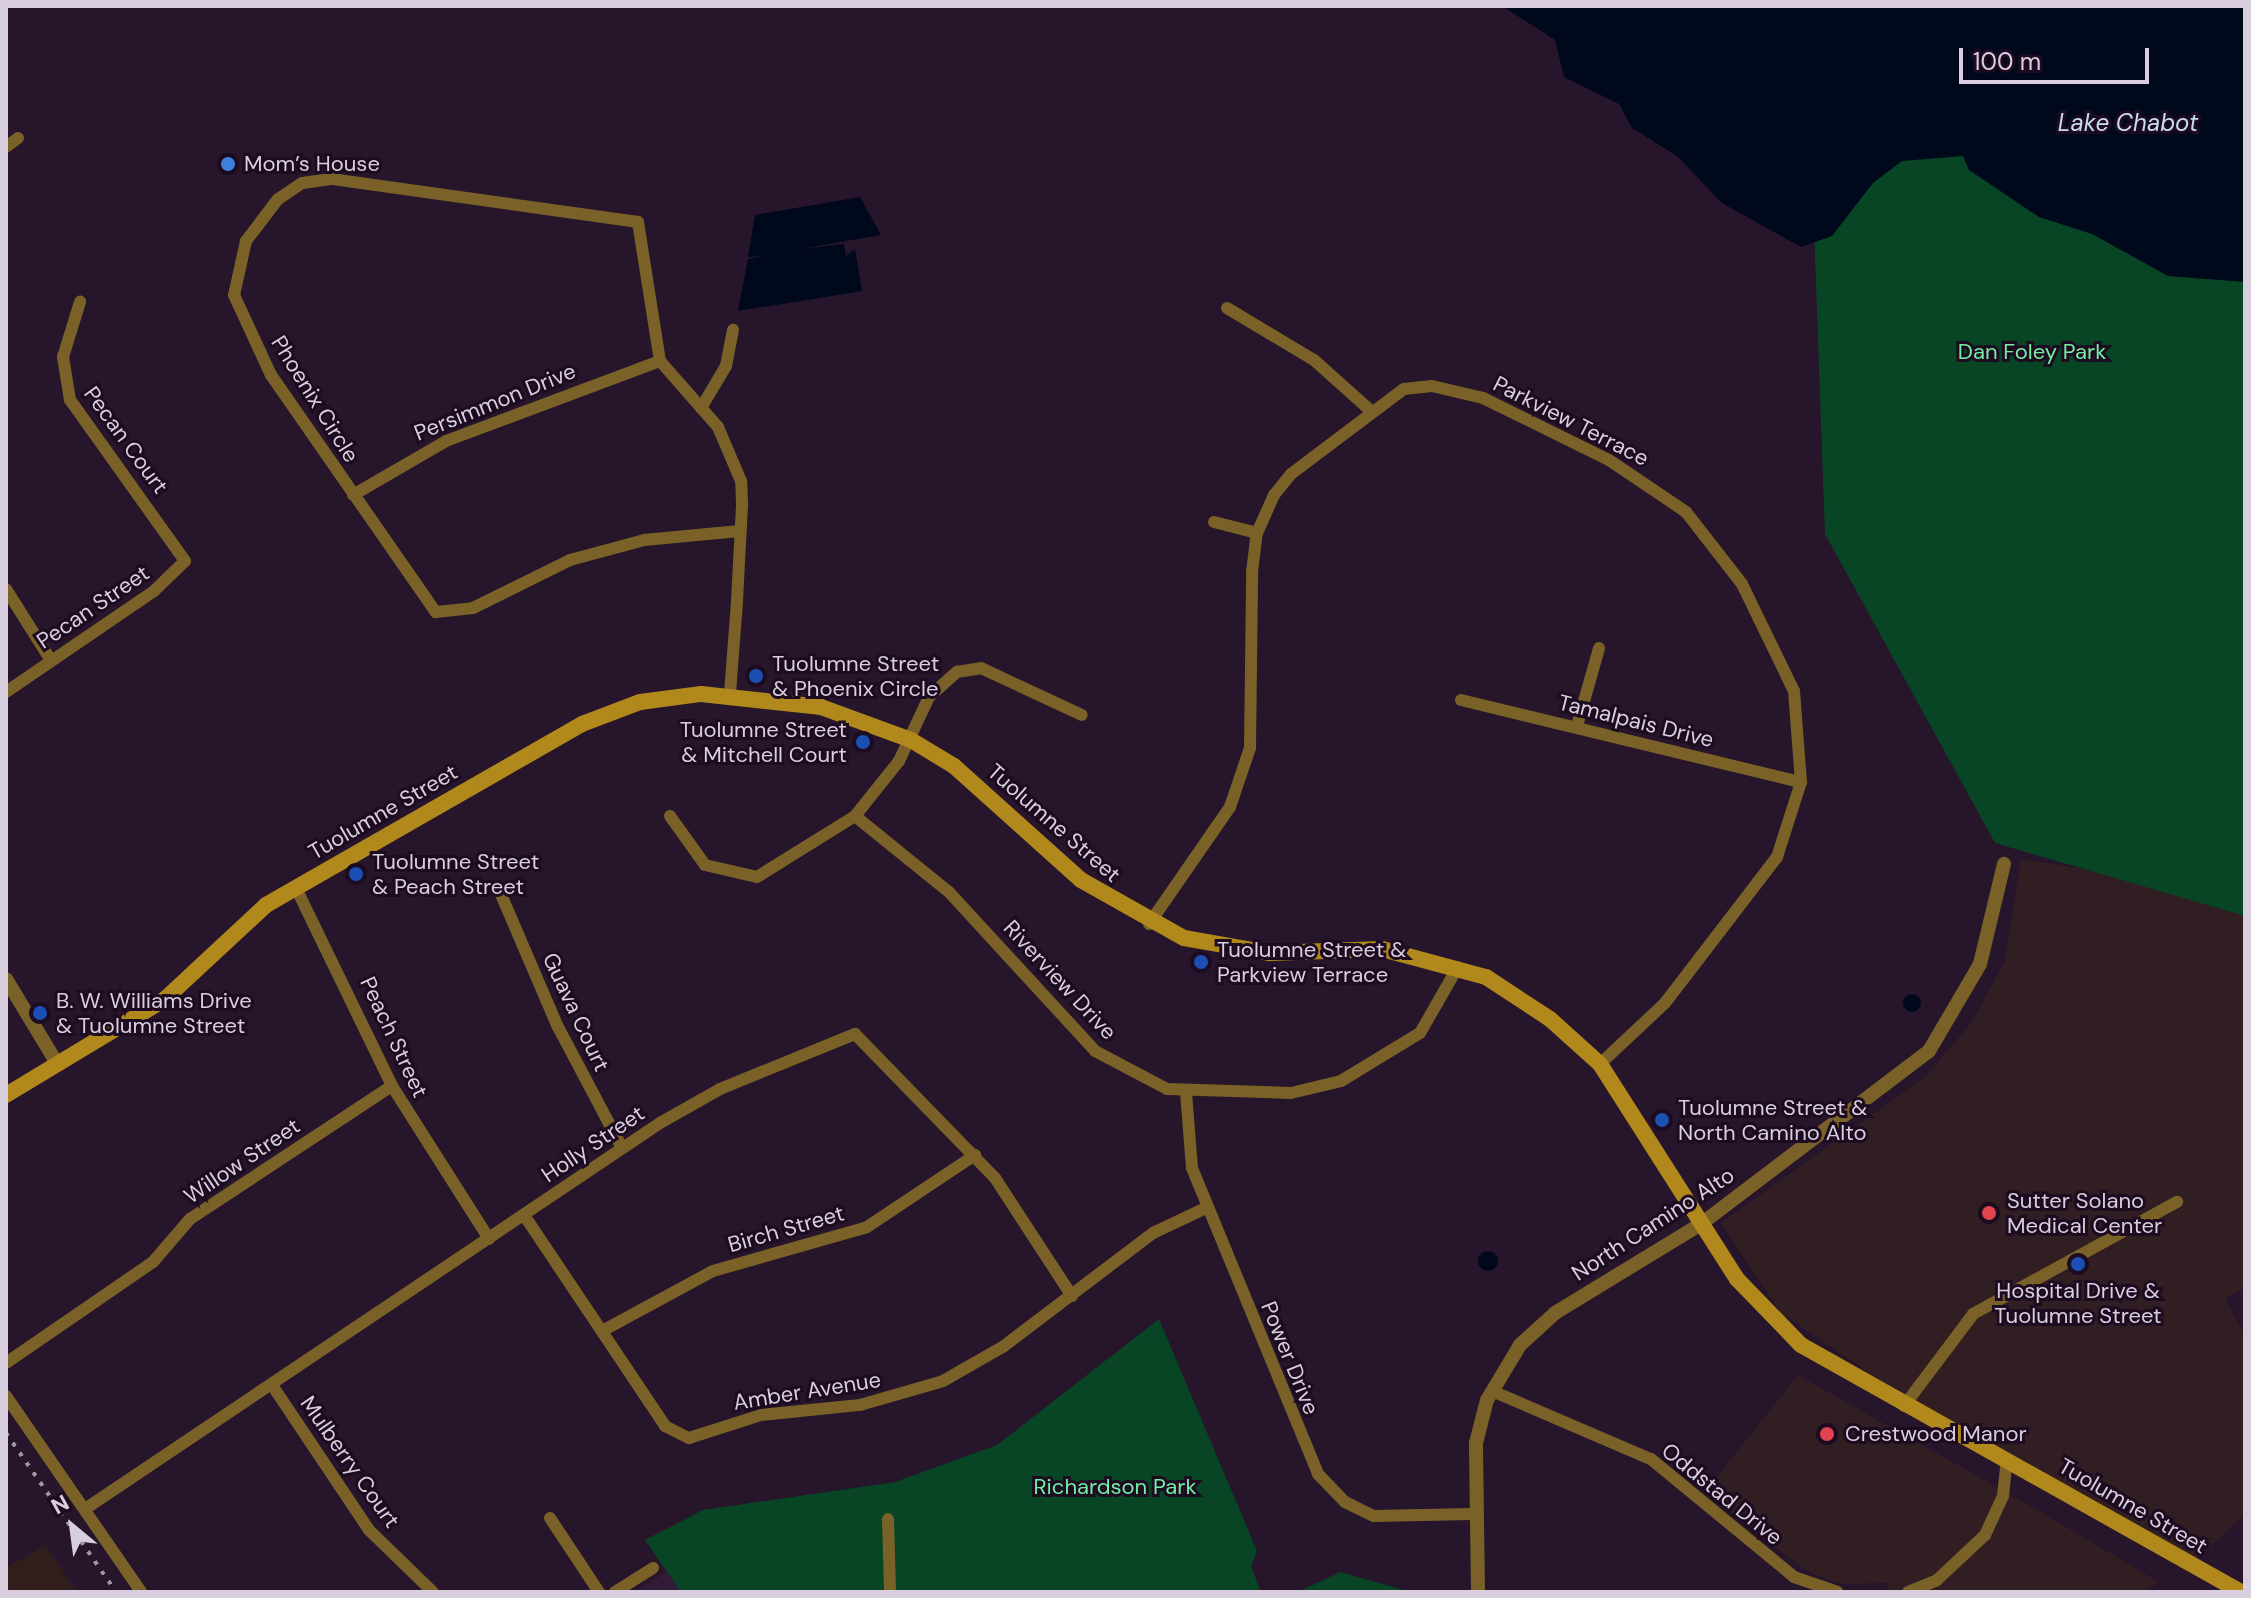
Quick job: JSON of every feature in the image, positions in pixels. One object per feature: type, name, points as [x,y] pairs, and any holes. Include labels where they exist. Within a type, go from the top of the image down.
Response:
[{"type":"main road","name":"Tuolumne Street","points":[[6,1095],[165,999],[239,926],[296,888],[609,712],[665,697],[730,693],[821,707],[911,740],[954,766],[1081,880],[1149,924],[1214,947],[1382,949],[1458,967],[1550,1019],[1600,1064],[1701,1224],[1771,1321],[1904,1406],[2007,1460],[2241,1592]]},
{"type":"street","points":[[6,147],[18,138]]},
{"type":"street","name":"Phoenix Circle","points":[[660,361],[642,228],[628,217],[364,178],[302,183],[278,199],[246,241],[234,295],[271,375],[429,608],[450,615],[570,560],[678,533],[740,531]]},
{"type":"street","name":"Pecan Court","points":[[80,302],[63,357],[70,400],[180,547]]},
{"type":"street","points":[[1227,308],[1327,369],[1370,410]]},
{"type":"street","points":[[701,408],[726,366],[733,330]]},
{"type":"street","points":[[660,361],[701,408],[735,460],[740,531],[730,693]]},
{"type":"street","name":"Persimmon Drive","points":[[353,495],[446,441],[660,361]]},
{"type":"street","name":"Parkview Terrace","points":[[1149,924],[1230,807],[1250,748],[1257,533],[1291,474],[1370,410],[1404,389],[1432,386],[1483,398],[1662,490],[1715,544],[1775,643],[1794,691],[1801,782],[1777,857],[1665,1003],[1600,1064]]},
{"type":"street","points":[[1214,522],[1257,533]]},
{"type":"street","name":"Pecan Street","points":[[6,692],[182,569],[180,547]]},
{"type":"street","points":[[6,589],[50,659]]},
{"type":"street","points":[[1577,726],[1599,648]]},
{"type":"street","points":[[670,816],[705,865],[738,878],[773,871],[855,816],[911,740],[944,681],[981,668],[1082,715]]},
{"type":"street","name":"Tamalpais Drive","points":[[1461,700],[1801,782]]},
{"type":"street","name":"Riverview Drive","points":[[855,816],[949,892],[1095,1051],[1186,1093],[1291,1093],[1367,1069],[1420,1033],[1458,967]]},
{"type":"street","name":"North Camino Alto","points":[[1478,1592],[1472,1514],[1476,1443],[1492,1391],[1520,1345],[1555,1313],[1701,1224],[1929,1051],[1980,964],[2004,864]]},
{"type":"street","name":"Peach Street","points":[[296,888],[392,1086],[489,1239]]},
{"type":"street","name":"Guava Court","points":[[500,892],[557,1025],[622,1148]]},
{"type":"street","points":[[6,979],[58,1065]]},
{"type":"street","name":"Holly Street","points":[[85,1509],[622,1148],[720,1089],[855,1034],[975,1155],[1009,1195],[1072,1296]]},
{"type":"street","name":"Willow Street","points":[[6,1363],[153,1262],[190,1219],[392,1086]]},
{"type":"street","name":"Power Drive","points":[[1186,1093],[1188,1150],[1206,1208],[1318,1474],[1345,1502],[1374,1516],[1472,1514]]},
{"type":"street","name":"Birch Street","points":[[602,1331],[713,1271],[867,1227],[975,1155]]},
{"type":"street","points":[[1904,1406],[1973,1314],[2177,1202]]},
{"type":"street","name":"Amber Avenue","points":[[524,1215],[665,1426],[689,1438],[761,1415],[873,1403],[943,1381],[1072,1296],[1153,1233],[1206,1208]]},
{"type":"street","name":"Mulberry Court","points":[[272,1385],[369,1530],[433,1592]]},
{"type":"street","name":"Oddstad Drive","points":[[1492,1391],[1651,1459],[1794,1577],[1838,1592]]},
{"type":"street","points":[[6,1396],[141,1592]]},
{"type":"street","points":[[1908,1592],[1937,1580],[1985,1535],[2003,1496],[2007,1460]]},
{"type":"street","points":[[550,1518],[599,1592]]},
{"type":"street","points":[[888,1519],[890,1592]]},
{"type":"street","points":[[615,1592],[653,1568]]},
{"type":"shaded area","name":"Sutter Solano Medical Center","points":[[2021,859],[2103,872],[2245,916],[2245,1288],[2225,1299],[2245,1336],[2245,1515],[2196,1559],[1872,1375],[1780,1312],[1721,1223],[1926,1076],[1972,1022],[2005,961]]},
{"type":"shaded area","name":"Crestwood Manor","points":[[1798,1375],[2159,1582],[2145,1592],[1889,1592],[1887,1583],[1841,1584],[1807,1571],[1704,1493]]},
{"type":"shaded area","points":[[46,1545],[77,1592],[6,1592],[6,1567]]},
{"type":"shaded area","points":[[667,1571],[681,1592],[635,1592]]},
{"type":"green space","name":"Dan Foley Park","points":[[1811,143],[2245,154],[2245,916],[1995,843],[1825,534]]},
{"type":"green space","name":"Richardson Park","points":[[1159,1319],[1257,1551],[1251,1566],[1261,1592],[681,1592],[645,1540],[703,1510],[895,1482],[997,1445]]},
{"type":"green space","points":[[1340,1572],[1411,1592],[1298,1592]]},
{"type":"water","name":"Lake Chabot","points":[[1502,6],[2245,6],[2245,282],[2168,276],[2092,234],[2039,217],[1969,170],[1963,156],[1902,161],[1873,183],[1832,236],[1801,247],[1722,203],[1677,156],[1632,128],[1619,104],[1564,77],[1555,40]]},
{"type":"water","points":[[860,197],[881,235],[799,249],[844,244],[846,256],[855,249],[862,291],[738,311],[748,259],[763,256],[748,257],[755,215]]},
{"type":"water","points":[[1912,994],[1921,1003],[1912,1012],[1903,1003]]},
{"type":"water","points":[[1488,1251],[1495,1254],[1498,1261],[1495,1268],[1488,1271],[1481,1268],[1478,1261],[1481,1254]]},
{"type":"railway","points":[[6,1433],[116,1592]]},
{"type":"place","name":"Mom’s House","points":[[228,164]]},
{"type":"place","name":"Tuolumne Street & Phoenix Circle","points":[[756,676]]},
{"type":"place","name":"Tuolumne Street & Mitchell Court","points":[[863,742]]},
{"type":"place","name":"Tuolumne Street & Peach Street","points":[[356,874]]},
{"type":"place","name":"Tuolumne Street & Parkview Terrace","points":[[1201,962]]},
{"type":"place","name":"B. W. Williams Drive & Tuolumne Street","points":[[40,1013]]},
{"type":"place","name":"Tuolumne Street & North Camino Alto","points":[[1662,1120]]},
{"type":"place","name":"Sutter Solano Medical Center","points":[[1989,1213]]},
{"type":"place","name":"Hospital Drive & Tuolumne Street","points":[[2078,1264]]},
{"type":"place","name":"Crestwood Manor","points":[[1827,1434]]}]
